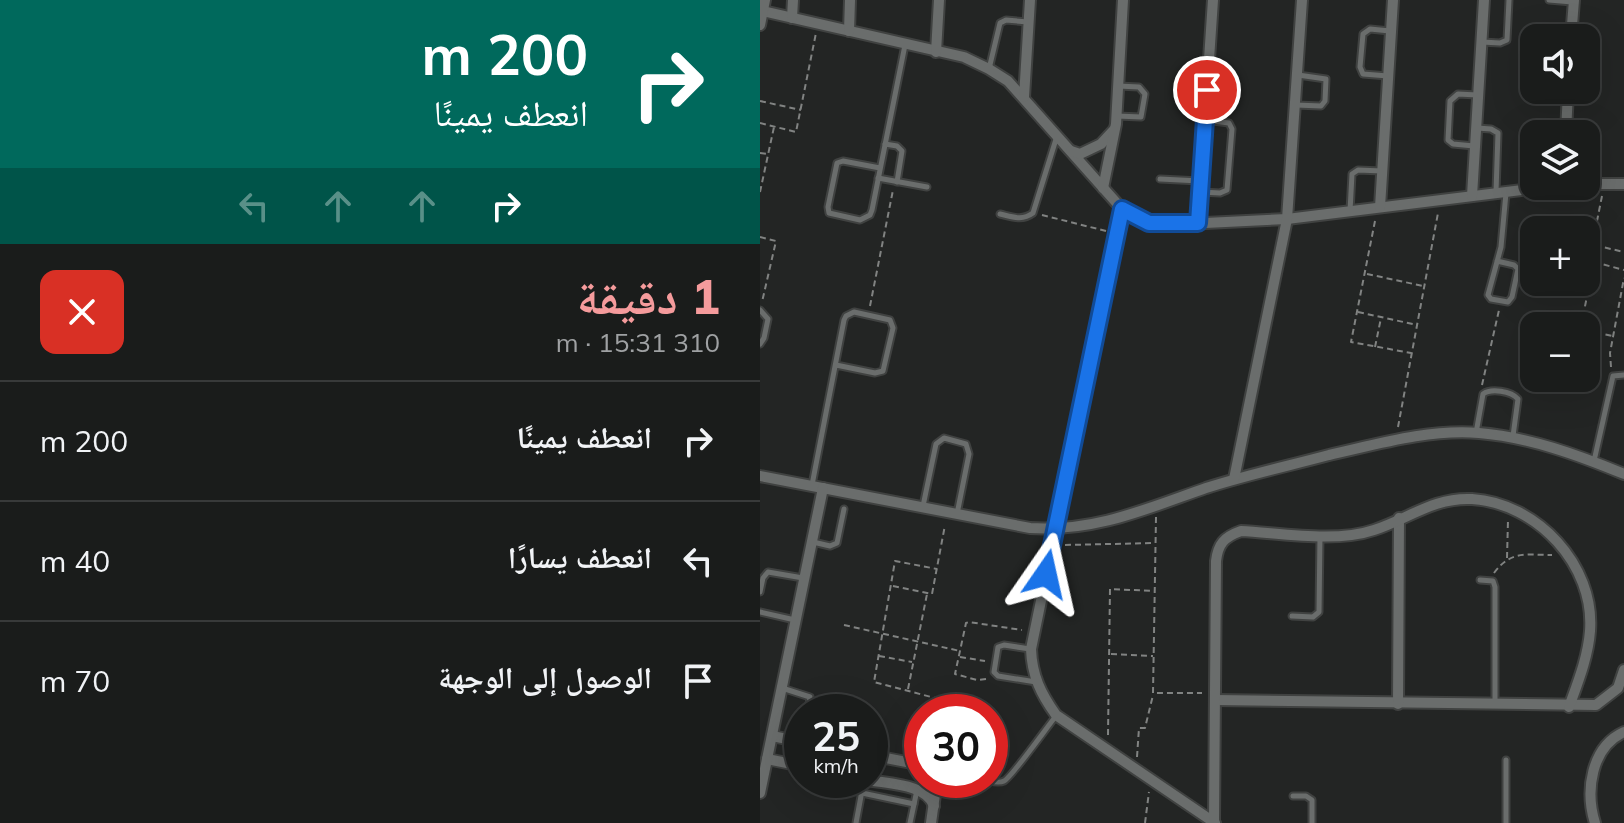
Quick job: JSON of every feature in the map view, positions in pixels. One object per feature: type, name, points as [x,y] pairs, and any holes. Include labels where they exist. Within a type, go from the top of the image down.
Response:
[{"type":"street","points":[[792,18],[793,0]]},
{"type":"street","points":[[849,31],[850,0]]},
{"type":"street","points":[[936,52],[939,0]]},
{"type":"street","points":[[1024,97],[1030,0]]},
{"type":"street","points":[[1103,188],[1116,120],[1123,0]]},
{"type":"street","points":[[1198,223],[1213,0]]},
{"type":"street","points":[[1234,479],[1287,219],[1302,0]]},
{"type":"street","points":[[1379,208],[1393,0]]},
{"type":"street","points":[[1472,196],[1484,0]]},
{"type":"street","points":[[1572,24],[1574,1]]},
{"type":"street","points":[[760,25],[764,6],[792,18],[964,57],[989,69],[1024,97],[1122,209],[1149,223],[1287,219],[1520,191]]},
{"type":"street","points":[[1070,151],[1080,154],[1101,144],[1113,132],[1116,120]]},
{"type":"street","points":[[1600,183],[1624,184]]},
{"type":"street","points":[[1122,209],[1031,649],[1036,682],[1056,715],[1214,823]]},
{"type":"street","points":[[760,476],[1030,528],[1055,530],[1098,525],[1234,479],[1429,434],[1476,433],[1513,437],[1624,474]]},
{"type":"street","points":[[760,793],[812,542],[817,487]]},
{"type":"street","points":[[1214,823],[1218,547],[1227,536],[1241,531],[1347,536],[1374,530],[1435,503],[1472,499],[1508,507],[1543,527],[1569,556],[1585,591],[1590,629],[1584,667],[1569,707]]},
{"type":"street","points":[[1398,704],[1399,518]]},
{"type":"street","points":[[1215,697],[1569,707],[1596,705],[1618,688],[1624,670]]},
{"type":"street","points":[[1595,823],[1591,805],[1597,756],[1604,745],[1624,732]]},
{"type":"street","points":[[772,736],[784,738]]},
{"type":"street","points":[[767,759],[784,762]]},
{"type":"street","points":[[930,798],[934,806]]},
{"type":"street","points":[[931,823],[935,798]]},
{"type":"lane","points":[[1481,42],[1500,43],[1507,40],[1509,0]]},
{"type":"lane","points":[[1549,0],[1574,1]]},
{"type":"lane","points":[[989,69],[1000,23],[1006,20],[1029,22]]},
{"type":"lane","points":[[1389,76],[1361,71],[1362,38],[1370,29],[1392,31]]},
{"type":"lane","points":[[880,168],[843,161],[837,163],[827,210],[833,214],[866,219],[872,210],[905,44]]},
{"type":"lane","points":[[1295,105],[1321,106],[1326,92],[1323,77],[1297,75]]},
{"type":"lane","points":[[1116,120],[1137,117],[1144,111],[1145,94],[1142,89],[1118,86]]},
{"type":"lane","points":[[1475,146],[1453,144],[1448,140],[1450,101],[1458,94],[1478,95]]},
{"type":"lane","points":[[1160,179],[1220,193],[1227,190],[1231,125],[1205,120]]},
{"type":"lane","points":[[1476,128],[1498,133],[1501,193],[1497,261],[1488,295],[1491,299],[1511,300],[1517,266],[1497,261]]},
{"type":"lane","points":[[1000,214],[1026,218],[1033,213],[1057,135]]},
{"type":"lane","points":[[885,144],[897,146],[902,151],[896,181]]},
{"type":"lane","points":[[1350,211],[1352,174],[1358,170],[1383,171]]},
{"type":"lane","points":[[878,178],[927,187]]},
{"type":"lane","points":[[760,310],[766,315],[768,323],[760,344]]},
{"type":"lane","points":[[817,487],[836,365],[846,316],[854,312],[886,318],[893,324],[883,371],[875,373],[836,365]]},
{"type":"lane","points":[[1593,462],[1615,373],[1624,375]]},
{"type":"lane","points":[[1476,433],[1483,394],[1490,390],[1516,395],[1518,403],[1513,437]]},
{"type":"lane","points":[[922,507],[934,448],[944,438],[966,444],[969,448],[953,513]]},
{"type":"lane","points":[[812,542],[830,546],[837,543],[844,509]]},
{"type":"lane","points":[[1292,616],[1313,617],[1319,612],[1320,535]]},
{"type":"lane","points":[[760,592],[763,578],[768,572],[804,578]]},
{"type":"lane","points":[[1480,580],[1490,580],[1495,587],[1495,705]]},
{"type":"lane","points":[[760,612],[796,620]]},
{"type":"lane","points":[[1031,649],[1000,645],[996,650],[995,675],[1036,682]]},
{"type":"lane","points":[[782,688],[801,694]]},
{"type":"lane","points":[[1008,779],[1056,715]]},
{"type":"lane","points":[[1506,760],[1506,823]]},
{"type":"lane","points":[[1293,796],[1306,796],[1312,800],[1312,823]]},
{"type":"lane","points":[[856,823],[861,798]]},
{"type":"lane","points":[[886,798],[914,804]]},
{"type":"lane","points":[[910,823],[915,798]]},
{"type":"path","points":[[760,123],[796,132],[818,24]]},
{"type":"path","points":[[760,101],[801,110]]},
{"type":"path","points":[[760,189],[774,126]]},
{"type":"path","points":[[760,153],[768,154]]},
{"type":"path","points":[[868,315],[896,181]]},
{"type":"path","points":[[1597,216],[1604,183]]},
{"type":"path","points":[[1396,440],[1440,200]]},
{"type":"path","points":[[1379,208],[1351,342],[1412,353]]},
{"type":"path","points":[[1033,213],[1117,234]]},
{"type":"path","points":[[760,237],[776,241],[760,310]]},
{"type":"path","points":[[1600,246],[1624,252]]},
{"type":"path","points":[[1600,264],[1624,270]]},
{"type":"path","points":[[1365,273],[1424,286]]},
{"type":"path","points":[[1615,373],[1609,361],[1624,278]]},
{"type":"path","points":[[1483,394],[1483,378],[1501,301]]},
{"type":"path","points":[[1357,311],[1417,325]]},
{"type":"path","points":[[1375,347],[1381,317]]},
{"type":"path","points":[[1600,333],[1613,336]]},
{"type":"path","points":[[1136,769],[1139,728],[1145,728],[1153,693],[1156,505]]},
{"type":"path","points":[[1507,559],[1508,507]]},
{"type":"path","points":[[891,586],[932,594],[953,513]]},
{"type":"path","points":[[1052,545],[1156,543]]},
{"type":"path","points":[[1490,580],[1507,559],[1515,555],[1569,556]]},
{"type":"path","points":[[921,694],[874,682],[895,561],[937,569]]},
{"type":"path","points":[[1108,750],[1110,589],[1155,591]]},
{"type":"path","points":[[907,690],[927,593]]},
{"type":"path","points":[[995,675],[977,680],[958,677],[955,672],[967,622],[1035,633]]},
{"type":"path","points":[[844,625],[960,651]]},
{"type":"path","points":[[1109,654],[1154,657]]},
{"type":"path","points":[[878,655],[913,662]]},
{"type":"path","points":[[958,657],[994,662]]},
{"type":"path","points":[[1153,693],[1215,697]]},
{"type":"path","points":[[1145,823],[1151,779]]},
{"type":"route","points":[[1046,574],[1122,209],[1149,223],[1198,223],[1207,90]]}]
